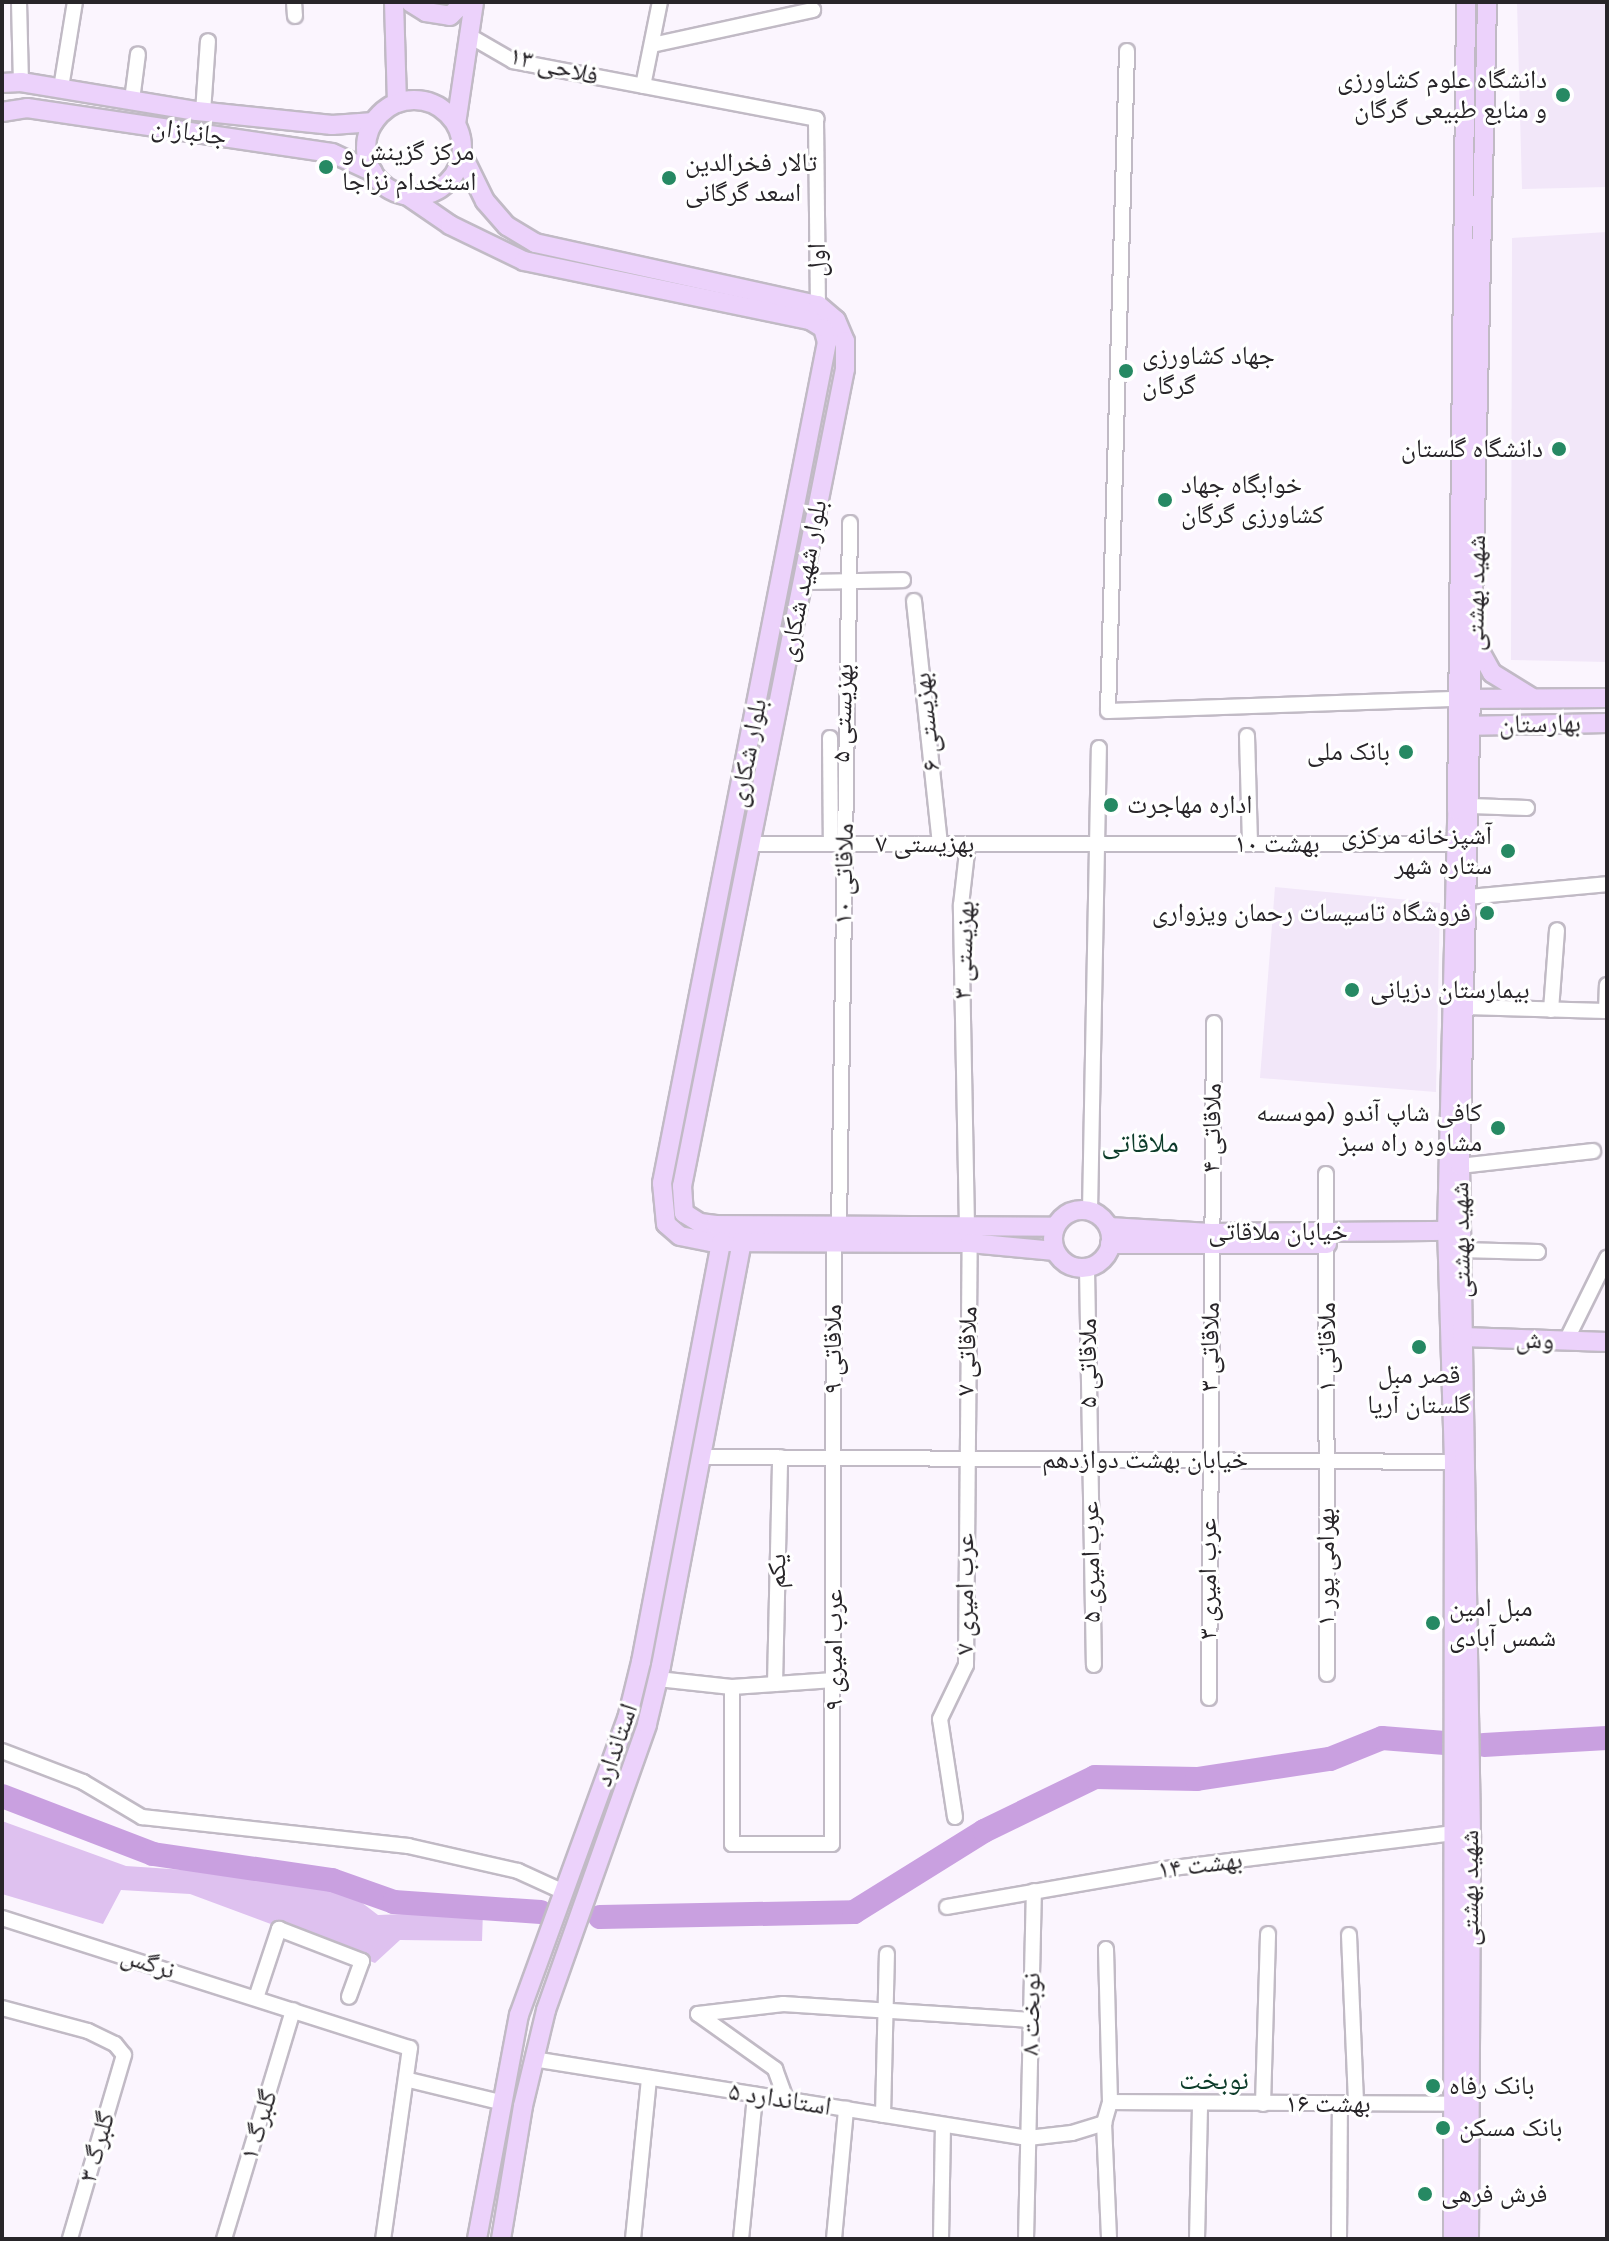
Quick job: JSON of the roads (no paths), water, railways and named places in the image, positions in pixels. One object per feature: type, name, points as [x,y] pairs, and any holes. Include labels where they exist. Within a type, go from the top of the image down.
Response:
[{"type":"main road","points":[[394,2],[397,103]]},
{"type":"main road","points":[[410,2],[426,12],[450,16],[464,2]]},
{"type":"main road","points":[[474,2],[456,124],[462,154],[485,201],[507,226],[535,243],[818,305]]},
{"type":"main road","name":"شهید بهشتی","points":[[1453,2239],[1456,844],[1467,699],[1466,2]]},
{"type":"main road","name":"شهید بهشتی","points":[[1467,699],[1475,642],[1487,2]]},
{"type":"main road","points":[[1465,64],[1485,63]]},
{"type":"main road","name":"جانبازان","points":[[2,83],[21,82],[203,112],[274,119],[374,122]]},
{"type":"main road","points":[[456,124],[433,104],[397,103],[374,122],[367,150],[373,172],[388,188],[408,196],[445,185],[462,154]]},
{"type":"main road","name":"جانبازان","points":[[2,112],[27,108],[332,153],[373,172]]},
{"type":"main road","points":[[270,144],[274,119]]},
{"type":"main road","name":"بلوار شکاری","points":[[408,196],[450,225],[524,261],[796,317],[823,328],[825,366],[662,1183],[666,1224],[680,1236],[721,1242],[738,1234],[969,1235],[1055,1227]]},
{"type":"main road","name":"بلوار شهید شکاری","points":[[738,1234],[700,1223],[684,1213],[681,1202],[845,369],[845,341],[836,320],[818,305]]},
{"type":"main road","points":[[777,605],[797,609]]},
{"type":"main road","points":[[1475,642],[1492,673],[1533,698]]},
{"type":"main road","name":"بهارستان","points":[[1467,699],[1607,698]]},
{"type":"main road","name":"بهارستان","points":[[1466,726],[1607,723]]},
{"type":"main road","name":"شهید بهشتی","points":[[1466,726],[1471,806],[1455,1240],[1463,1337],[1471,1834],[1469,2239]]},
{"type":"main road","points":[[1090,1211],[1110,1236],[1103,1259],[1087,1268],[1071,1266],[1055,1251],[1055,1227],[1069,1213],[1090,1211]]},
{"type":"main road","name":"استاندارد","points":[[501,2239],[533,2059],[658,1679],[703,1457],[736,1273],[738,1234]]},
{"type":"main road","name":"بلوار شکاری","points":[[969,1235],[1055,1251]]},
{"type":"main road","name":"خیابان ملاقاتی","points":[[1110,1236],[1455,1240]]},
{"type":"main road","name":"استاندارد","points":[[477,2239],[500,2102],[519,2015],[638,1676],[721,1242]]},
{"type":"main road","points":[[716,1269],[736,1273]]},
{"type":"main road","name":"وش","points":[[1463,1337],[1607,1342]]},
{"type":"street","points":[[19,2],[21,82]]},
{"type":"street","points":[[61,88],[75,2]]},
{"type":"street","points":[[643,86],[660,2]]},
{"type":"street","points":[[652,45],[813,10]]},
{"type":"street","name":"۱۳ فلاحی","points":[[468,35],[513,61],[816,119]]},
{"type":"street","points":[[203,112],[208,41]]},
{"type":"street","points":[[1127,51],[1108,711],[1467,699]]},
{"type":"street","points":[[132,100],[138,54]]},
{"type":"street","name":"اول","points":[[816,119],[818,305]]},
{"type":"street","name":"۵ بهزیستی","points":[[834,844],[850,523]]},
{"type":"street","name":"۱۰ ملاقاتی","points":[[836,1234],[850,523]]},
{"type":"street","points":[[802,582],[903,580]]},
{"type":"street","name":"بهزیستی ۶","points":[[914,601],[940,844]]},
{"type":"street","points":[[1247,736],[1250,844]]},
{"type":"street","points":[[830,738],[834,844]]},
{"type":"street","points":[[1090,1211],[1099,748]]},
{"type":"street","points":[[1471,806],[1527,808]]},
{"type":"street","name":"۷ بهزیستی","points":[[750,844],[1099,844]]},
{"type":"street","name":"۳ بهزیستی","points":[[968,844],[961,905],[969,1235]]},
{"type":"street","name":"بهشت ۱۰","points":[[1099,844],[1456,844]]},
{"type":"street","points":[[1468,897],[1607,884]]},
{"type":"street","points":[[1551,1010],[1557,930]]},
{"type":"street","points":[[1464,1007],[1606,1011],[1607,985]]},
{"type":"street","name":"ملاقاتی ۴","points":[[1211,1239],[1214,1023]]},
{"type":"street","points":[[1460,1166],[1593,1151]]},
{"type":"street","name":"ملاقاتی ۱","points":[[1326,1174],[1326,1461]]},
{"type":"street","name":"ملاقاتی ۹","points":[[833,1456],[836,1234]]},
{"type":"street","name":"۷ ملاقاتی","points":[[964,1459],[969,1235]]},
{"type":"street","name":"ملاقاتی ۳","points":[[1208,1460],[1211,1239]]},
{"type":"street","points":[[1455,1240],[1538,1252]]},
{"type":"street","points":[[1566,1341],[1607,1258]]},
{"type":"street","name":"ملاقاتی ۵","points":[[1087,1268],[1089,1459]]},
{"type":"street","name":"۹ عرب امیری","points":[[732,1687],[732,1844],[832,1844],[833,1456]]},
{"type":"street","name":"خیابان بهشت دوازدهم","points":[[703,1457],[1454,1462]]},
{"type":"street","name":"یکم","points":[[775,1684],[780,1457]]},
{"type":"street","name":"۷ عرب امیری","points":[[955,1817],[940,1719],[966,1665],[964,1459]]},
{"type":"street","name":"۵ عرب امیری","points":[[1089,1459],[1094,1665]]},
{"type":"street","name":"۳ عرب امیری","points":[[1208,1460],[1209,1698]]},
{"type":"street","name":"۱ بهرامی پور","points":[[1326,1461],[1327,1674]]},
{"type":"street","points":[[658,1679],[732,1687],[834,1680]]},
{"type":"street","points":[[2,1751],[83,1782],[142,1817],[408,1846],[518,1871],[564,1892]]},
{"type":"street","name":"بهشت ۱۴","points":[[947,1907],[1034,1891],[1455,1833]]},
{"type":"street","name":"۸ نوبخت","points":[[1026,2239],[1034,1891]]},
{"type":"street","name":"نرگس","points":[[2,1918],[410,2048],[409,2080]]},
{"type":"street","points":[[256,1998],[279,1929],[362,1961],[349,1997]]},
{"type":"street","points":[[1263,2104],[1268,1934]]},
{"type":"street","points":[[1349,1935],[1356,2103]]},
{"type":"street","points":[[1106,1949],[1110,2102],[1104,2123],[1109,2239]]},
{"type":"street","points":[[883,2115],[887,1954]]},
{"type":"street","points":[[786,2100],[775,2069],[698,2014],[783,2004],[1031,2020]]},
{"type":"street","name":"گلبرگ ۳","points":[[2,2008],[88,2031],[115,2044],[124,2055],[70,2239]]},
{"type":"street","name":"گلبرگ ۱","points":[[224,2239],[293,2010]]},
{"type":"street","name":"۵ استاندارد","points":[[533,2059],[1028,2138]]},
{"type":"street","points":[[633,2239],[649,2078]]},
{"type":"street","points":[[383,2239],[409,2080],[500,2102]]},
{"type":"street","points":[[741,2239],[755,2095]]},
{"type":"street","name":"۱۶ بهشت","points":[[1110,2102],[1455,2104]]},
{"type":"street","points":[[1197,2239],[1200,2103]]},
{"type":"street","points":[[1339,2239],[1340,2104]]},
{"type":"street","points":[[834,2238],[846,2109]]},
{"type":"street","points":[[1028,2138],[1104,2123]]},
{"type":"street","points":[[941,2236],[943,2125]]},
{"type":"waterway","points":[[600,1917],[854,1912],[984,1831],[1095,1777],[1197,1779],[1330,1759],[1382,1738],[1445,1743]]},
{"type":"waterway","points":[[1484,1745],[1607,1738]]},
{"type":"waterway","points":[[2,1796],[153,1854],[332,1880],[394,1902],[541,1912]]},
{"type":"place","name":"دانشگاه علوم کشاورزی و منابع طبیعی گرگان","points":[[1563,95]]},
{"type":"place","name":"مرکز گزینش و استخدام نزاجا","points":[[326,167]]},
{"type":"place","name":"تالار فخرالدین اسعد گرگانی","points":[[669,178]]},
{"type":"place","name":"جهاد کشاورزی گرگان","points":[[1126,371]]},
{"type":"place","name":"دانشگاه گلستان","points":[[1559,449]]},
{"type":"place","name":"خوابگاه جهاد کشاورزی گرگان","points":[[1165,500]]},
{"type":"place","name":"بانک ملی","points":[[1406,752]]},
{"type":"place","name":"اداره مهاجرت","points":[[1111,805]]},
{"type":"place","name":"آشپزخانه مرکزی ستاره شهر","points":[[1508,851]]},
{"type":"place","name":"فروشگاه تاسیسات رحمان ویزواری","points":[[1487,913]]},
{"type":"place","name":"بیمارستان دزیانی","points":[[1352,990]]},
{"type":"place","name":"کافی شاپ آندو (موسسه مشاوره راه سبز","points":[[1498,1128]]},
{"type":"place","name":"قصر مبل گلستان آریا","points":[[1419,1347]]},
{"type":"place","name":"مبل امین شمس آبادی","points":[[1433,1623]]},
{"type":"place","name":"بانک رفاه","points":[[1433,2086]]},
{"type":"place","name":"بانک مسکن","points":[[1443,2128]]},
{"type":"place","name":"فرش فرهی","points":[[1425,2194]]},
{"type":"district","name":"ملاقاتی","points":[[1140,1143]]},
{"type":"district","name":"نوبخت","points":[[1214,2080]]}]
